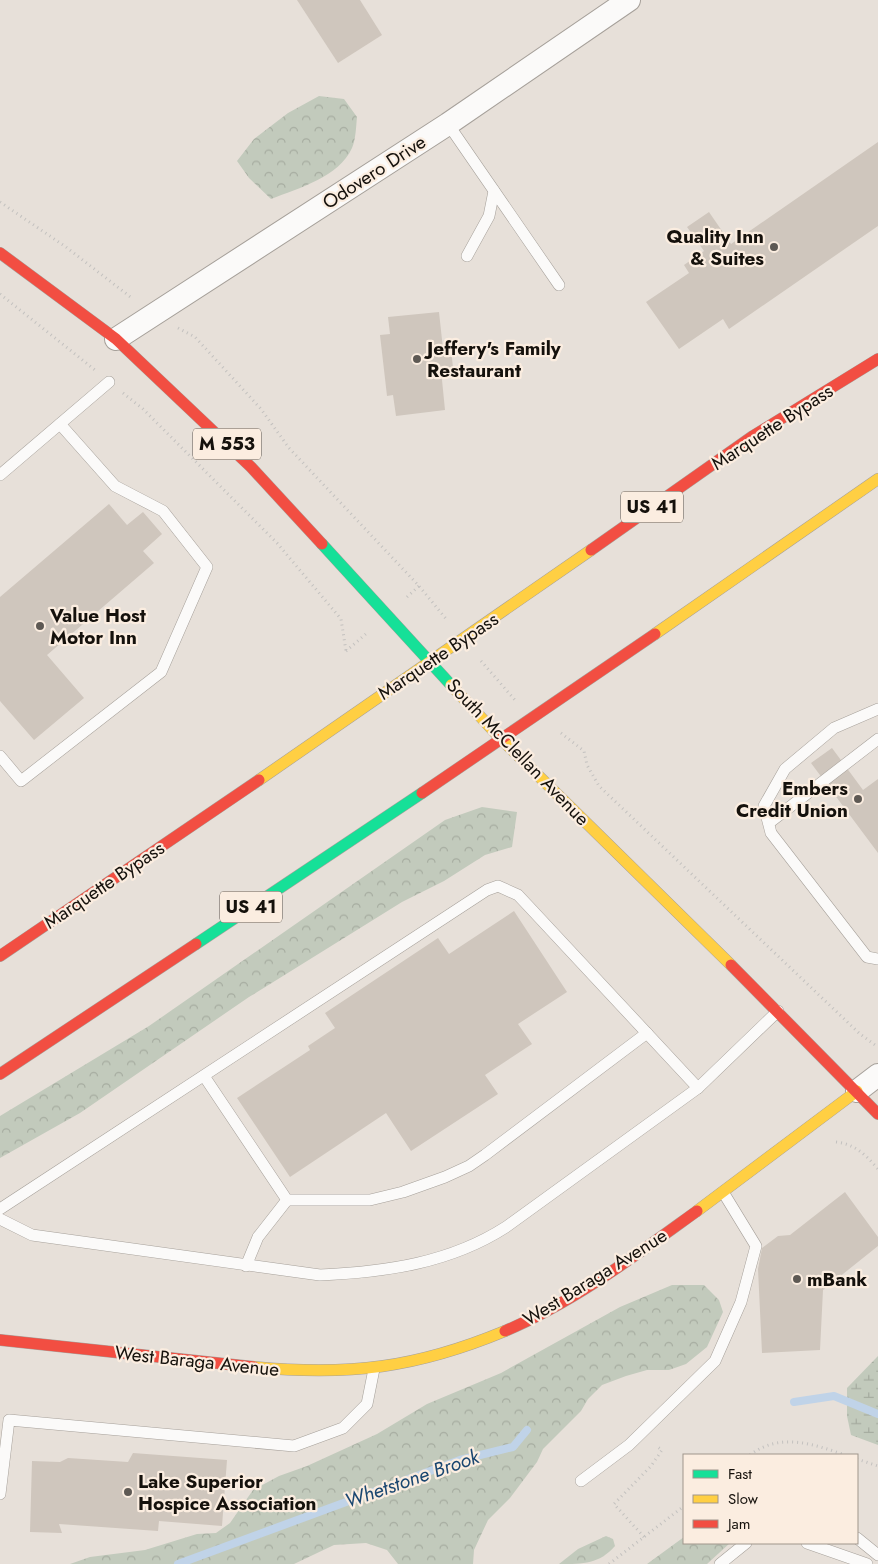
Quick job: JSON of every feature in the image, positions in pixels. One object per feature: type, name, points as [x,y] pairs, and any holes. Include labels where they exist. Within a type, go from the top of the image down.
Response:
[{"type":"main road","name":"South McClellan Avenue","points":[[0,253],[116,339],[251,467],[502,740],[778,1011],[878,1114]]},
{"type":"main road","name":"Marquette Bypass","points":[[0,956],[754,436],[878,359]]},
{"type":"main road","name":"US 41","points":[[0,1074],[502,740],[878,479]]},
{"type":"main road","name":"West Baraga Avenue","points":[[0,1340],[307,1372],[374,1369],[413,1363],[479,1341],[524,1322],[620,1266],[723,1192],[857,1091]]},
{"type":"street","name":"Odovero Drive","points":[[116,339],[448,124],[629,0]]},
{"type":"street","name":"West Baraga Avenue","points":[[857,1091],[878,1074]]},
{"type":"lane","points":[[448,124],[559,285]]},
{"type":"lane","points":[[467,256],[489,216],[494,191]]},
{"type":"lane","points":[[0,475],[109,382]]},
{"type":"lane","points":[[0,756],[22,781],[161,672],[207,568],[163,512],[115,486],[60,424]]},
{"type":"lane","points":[[878,709],[834,728],[785,769],[764,806],[771,833],[867,957],[878,958]]},
{"type":"lane","points":[[769,823],[878,739]]},
{"type":"lane","points":[[0,1209],[487,890],[498,886],[513,892],[528,906],[698,1088]]},
{"type":"lane","points":[[0,1219],[32,1235],[320,1275],[353,1273],[433,1261],[484,1241],[506,1227],[698,1088],[778,1011]]},
{"type":"lane","points":[[287,1200],[370,1200],[403,1192],[453,1174],[485,1155],[647,1033]]},
{"type":"lane","points":[[204,1076],[287,1200]]},
{"type":"lane","points":[[581,1481],[640,1435],[715,1361],[741,1302],[756,1246],[723,1192]]},
{"type":"lane","points":[[246,1266],[258,1237],[287,1200]]},
{"type":"lane","points":[[0,1494],[9,1420],[294,1446],[343,1428],[366,1404],[374,1369]]},
{"type":"lane","points":[[858,1539],[878,1556]]},
{"type":"lane","points":[[720,1564],[745,1544]]},
{"type":"lane","points":[[810,1544],[867,1564]]},
{"type":"path","points":[[0,202],[124,292]]},
{"type":"path","points":[[0,294],[84,361]]},
{"type":"path","points":[[195,337],[261,409],[289,448],[419,586]]},
{"type":"path","points":[[125,396],[143,409],[277,543],[341,619],[346,651]]},
{"type":"path","points":[[480,660],[514,699]]},
{"type":"path","points":[[584,751],[587,765],[599,786],[860,1034],[878,1047]]},
{"type":"path","points":[[809,1128],[825,1142],[844,1143],[861,1151],[878,1169]]},
{"type":"path","points":[[640,1435],[662,1450],[651,1466],[614,1504],[644,1537]]},
{"type":"path","points":[[752,1454],[781,1441],[806,1442],[842,1454]]},
{"type":"path","points":[[858,1459],[878,1466]]},
{"type":"path","points":[[609,1564],[683,1507]]},
{"type":"green space","points":[[319,96],[344,99],[357,117],[352,148],[338,167],[328,174],[306,186],[271,199],[249,178],[237,161],[254,139],[288,113]]},
{"type":"green space","points":[[482,807],[517,812],[512,847],[485,855],[444,881],[402,902],[249,997],[80,1113],[0,1158],[0,1116],[149,1026],[445,820]]},
{"type":"green space","points":[[672,1285],[704,1285],[719,1300],[723,1312],[707,1347],[686,1364],[669,1370],[647,1370],[602,1385],[588,1399],[581,1411],[543,1449],[537,1462],[510,1498],[488,1520],[474,1550],[473,1564],[398,1564],[387,1550],[366,1543],[334,1545],[294,1564],[70,1564],[90,1557],[145,1550],[197,1534],[216,1533],[230,1523],[253,1490],[279,1476],[307,1466],[377,1434],[427,1404],[501,1373],[620,1307]]},
{"type":"green space","points":[[878,1356],[878,1445],[851,1435],[847,1416],[847,1388]]},
{"type":"green space","points":[[606,1536],[613,1539],[615,1546],[597,1560],[576,1564],[559,1564],[578,1549]]},
{"type":"green space","points":[[683,1538],[683,1544],[729,1544],[707,1564],[647,1564]]},
{"type":"building","points":[[297,0],[360,0],[382,35],[338,63]]},
{"type":"building","name":"Quality Inn & Suites","points":[[878,142],[878,226],[729,329],[723,319],[679,349],[646,302],[689,273],[684,265],[704,251],[687,227],[709,212],[731,244]]},
{"type":"building","name":"Jeffery's Family Restaurant","points":[[439,312],[443,349],[451,348],[453,368],[441,370],[445,410],[396,416],[393,395],[387,396],[380,335],[390,334],[388,317]]},
{"type":"building","name":"Value Host Motor Inn","points":[[109,504],[127,525],[143,512],[162,534],[143,551],[154,563],[47,655],[84,698],[34,740],[0,701],[0,597]]},
{"type":"building","name":"Embers Credit Union","points":[[832,748],[863,790],[878,779],[878,853],[811,763]]},
{"type":"building","points":[[514,911],[567,992],[518,1024],[532,1044],[485,1075],[498,1094],[411,1151],[386,1113],[290,1177],[237,1098],[310,1050],[308,1046],[335,1028],[325,1013],[438,938],[449,954]]},
{"type":"building","name":"mBank","points":[[845,1192],[878,1237],[878,1246],[823,1290],[820,1350],[762,1353],[758,1269],[762,1248],[778,1236],[790,1235]]},
{"type":"building","name":"Lake Superior Hospice Association","points":[[133,1453],[227,1460],[222,1526],[159,1521],[158,1531],[59,1524],[62,1533],[30,1532],[32,1461],[60,1462],[68,1458],[128,1462]]},
{"type":"waterway","name":"Whetstone Brook","points":[[794,1402],[834,1396],[878,1414]]},
{"type":"waterway","name":"Whetstone Brook","points":[[178,1564],[460,1460],[513,1447],[527,1430]]},
{"type":"traffic: fast","points":[[322,544],[451,685]]},
{"type":"traffic: fast","points":[[196,944],[422,793]]},
{"type":"traffic: slow","points":[[655,634],[878,479]]},
{"type":"traffic: slow","points":[[259,780],[591,550]]},
{"type":"traffic: slow","points":[[451,685],[502,740]]},
{"type":"traffic: slow","points":[[502,740],[731,965]]},
{"type":"traffic: slow","points":[[697,1211],[857,1091]]},
{"type":"traffic: slow","points":[[254,1367],[321,1370],[382,1366],[442,1354],[505,1331]]},
{"type":"traffic: jam","points":[[0,253],[116,339],[251,467],[322,544]]},
{"type":"traffic: jam","points":[[591,550],[753,436],[878,359]]},
{"type":"traffic: jam","points":[[422,793],[655,634]]},
{"type":"traffic: jam","points":[[0,956],[259,780]]},
{"type":"traffic: jam","points":[[0,1074],[196,944]]},
{"type":"traffic: jam","points":[[731,965],[878,1114]]},
{"type":"traffic: jam","points":[[505,1331],[580,1292],[628,1261],[697,1211]]},
{"type":"traffic: jam","points":[[0,1340],[254,1367]]},
{"type":"place","name":"Quality Inn & Suites","points":[[774,247]]},
{"type":"place","name":"Jeffery's Family Restaurant","points":[[417,359]]},
{"type":"place","name":"Value Host Motor Inn","points":[[40,626]]},
{"type":"place","name":"Embers Credit Union","points":[[858,799]]},
{"type":"place","name":"mBank","points":[[797,1279]]},
{"type":"place","name":"Lake Superior Hospice Association","points":[[128,1492]]}]
